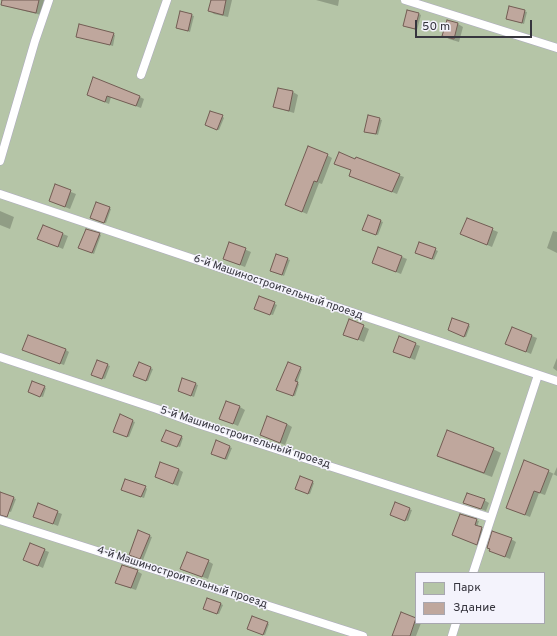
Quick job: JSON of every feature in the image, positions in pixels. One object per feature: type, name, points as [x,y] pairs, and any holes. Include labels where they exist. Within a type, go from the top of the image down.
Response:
[{"type":"lane","points":[[0,161],[35,41],[49,0]]},
{"type":"lane","points":[[141,74],[167,0]]},
{"type":"lane","points":[[405,0],[557,48]]},
{"type":"lane","name":"6-й Машиностроительный проезд","points":[[0,194],[557,381]]},
{"type":"lane","name":"5-й Машиностроительный проезд","points":[[0,357],[205,426],[491,518]]},
{"type":"lane","points":[[473,572],[538,375]]},
{"type":"lane","name":"4-й Машиностроительный проезд","points":[[0,520],[363,636]]},
{"type":"lane","points":[[452,636],[456,624]]},
{"type":"green space","points":[[0,0],[557,0],[557,636],[0,636]]},
{"type":"building","points":[[2,0],[39,0],[36,13],[1,5]]},
{"type":"building","points":[[211,0],[226,0],[223,15],[208,11]]},
{"type":"building","points":[[509,6],[525,10],[522,23],[506,19]]},
{"type":"building","points":[[407,10],[419,13],[415,29],[403,26]]},
{"type":"building","points":[[180,11],[192,14],[188,31],[176,28]]},
{"type":"building","points":[[447,20],[458,23],[454,39],[442,36]]},
{"type":"building","points":[[79,24],[114,33],[110,45],[76,37]]},
{"type":"building","points":[[93,77],[140,96],[136,106],[107,96],[105,102],[87,95]]},
{"type":"building","points":[[278,88],[293,91],[289,111],[273,107]]},
{"type":"building","points":[[210,111],[223,115],[217,130],[205,125]]},
{"type":"building","points":[[368,115],[380,118],[376,134],[364,132]]},
{"type":"building","points":[[308,146],[328,154],[317,182],[314,181],[302,212],[285,205]]},
{"type":"building","points":[[339,152],[400,174],[392,192],[349,176],[351,170],[334,164]]},
{"type":"building","points":[[55,184],[71,190],[65,207],[49,201]]},
{"type":"building","points":[[96,202],[110,207],[104,223],[90,218]]},
{"type":"building","points":[[368,215],[381,220],[376,235],[362,230]]},
{"type":"building","points":[[467,218],[493,228],[487,245],[460,234]]},
{"type":"building","points":[[43,225],[63,233],[58,247],[37,239]]},
{"type":"building","points":[[86,229],[100,233],[92,253],[78,248]]},
{"type":"building","points":[[229,242],[246,248],[240,265],[223,259]]},
{"type":"building","points":[[419,242],[436,248],[432,259],[415,253]]},
{"type":"building","points":[[378,247],[402,256],[396,272],[372,263]]},
{"type":"building","points":[[276,254],[288,258],[282,275],[270,271]]},
{"type":"building","points":[[259,296],[275,302],[270,315],[254,309]]},
{"type":"building","points":[[452,318],[469,324],[464,337],[448,330]]},
{"type":"building","points":[[349,319],[364,325],[358,340],[343,335]]},
{"type":"building","points":[[512,327],[532,335],[526,352],[505,344]]},
{"type":"building","points":[[28,335],[66,349],[60,364],[22,350]]},
{"type":"building","points":[[399,336],[416,343],[410,358],[393,352]]},
{"type":"building","points":[[97,360],[108,364],[102,379],[91,375]]},
{"type":"building","points":[[139,362],[151,367],[146,381],[133,376]]},
{"type":"building","points":[[288,362],[301,367],[295,381],[298,382],[293,396],[276,390]]},
{"type":"building","points":[[182,378],[196,383],[191,396],[178,391]]},
{"type":"building","points":[[32,381],[45,386],[40,397],[28,392]]},
{"type":"building","points":[[226,401],[240,406],[233,424],[219,419]]},
{"type":"building","points":[[120,414],[133,420],[127,437],[113,432]]},
{"type":"building","points":[[267,416],[287,424],[280,443],[260,435]]},
{"type":"building","points":[[166,430],[182,436],[177,447],[161,441]]},
{"type":"building","points":[[447,430],[494,448],[484,473],[437,456]]},
{"type":"building","points":[[216,440],[230,446],[225,459],[211,454]]},
{"type":"building","points":[[524,460],[549,470],[540,493],[534,491],[525,515],[506,508]]},
{"type":"building","points":[[160,462],[179,469],[173,484],[155,477]]},
{"type":"building","points":[[300,476],[313,481],[308,494],[295,489]]},
{"type":"building","points":[[125,479],[146,486],[141,497],[121,490]]},
{"type":"building","points":[[0,492],[14,497],[7,517],[0,515]]},
{"type":"building","points":[[467,493],[485,499],[481,509],[463,503]]},
{"type":"building","points":[[395,502],[410,508],[405,521],[390,515]]},
{"type":"building","points":[[38,503],[58,511],[53,524],[33,517]]},
{"type":"building","points":[[460,514],[477,519],[475,525],[482,527],[477,545],[452,535]]},
{"type":"building","points":[[138,530],[150,535],[140,559],[129,555]]},
{"type":"building","points":[[492,531],[512,538],[505,557],[489,551],[490,549],[487,548]]},
{"type":"building","points":[[30,543],[45,549],[38,566],[23,560]]},
{"type":"building","points":[[187,552],[209,560],[202,577],[180,569]]},
{"type":"building","points":[[122,565],[138,570],[131,588],[115,583]]},
{"type":"building","points":[[207,598],[221,603],[217,614],[203,609]]},
{"type":"building","points":[[401,612],[415,618],[410,636],[392,636]]},
{"type":"building","points":[[252,616],[268,622],[263,635],[247,629]]}]
